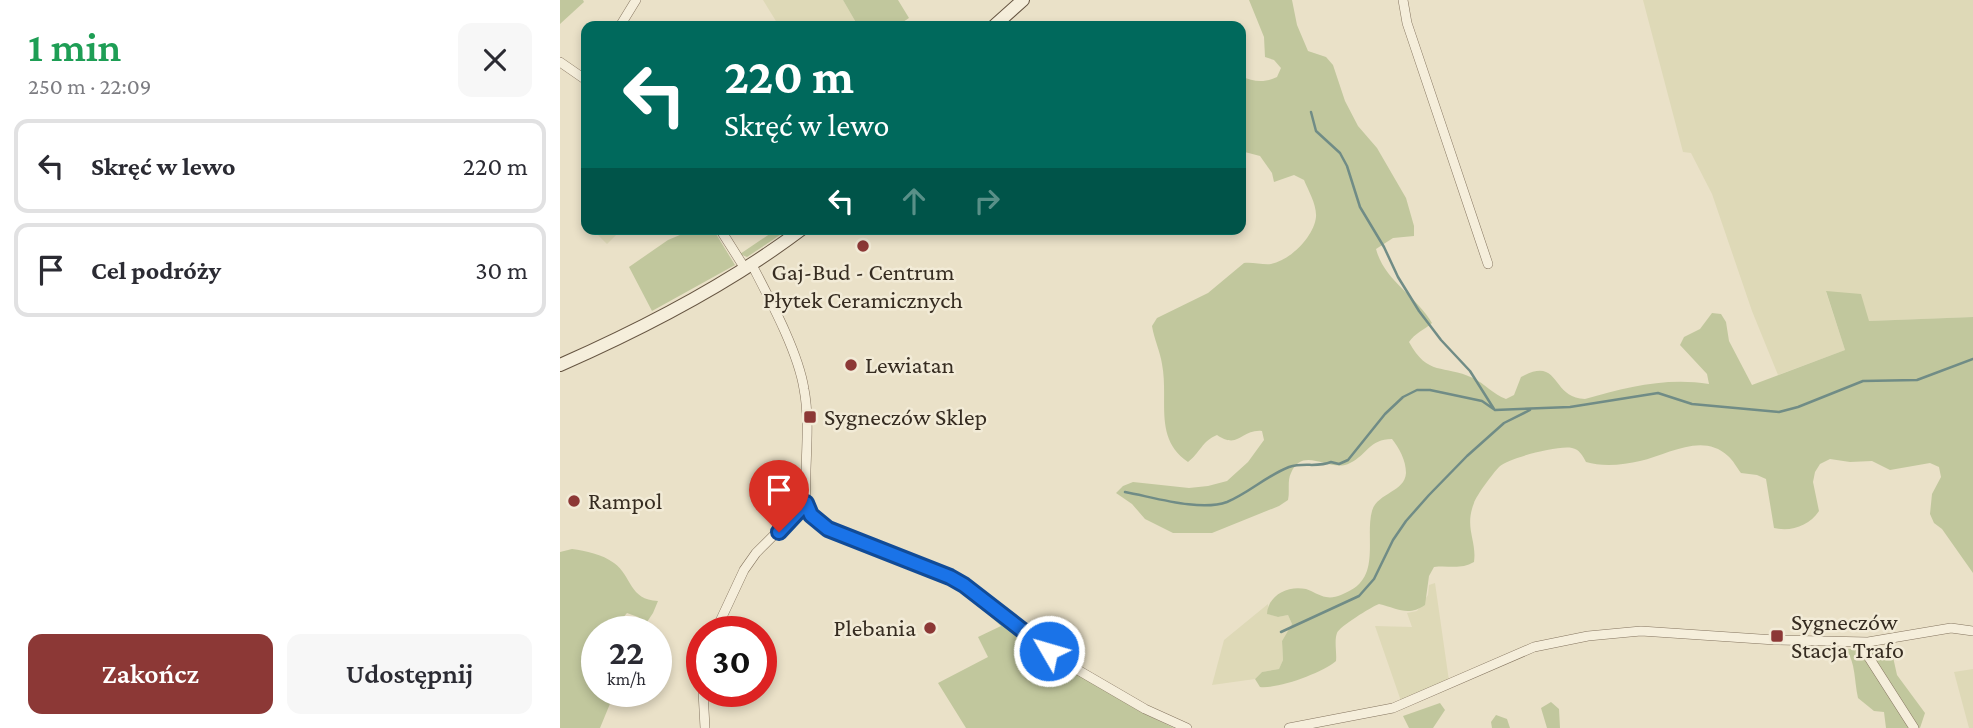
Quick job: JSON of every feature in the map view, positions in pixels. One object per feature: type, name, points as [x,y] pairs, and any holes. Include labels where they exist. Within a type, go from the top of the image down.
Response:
[{"type":"street","points":[[623,21],[636,0]]},
{"type":"street","points":[[1000,21],[1023,0]]},
{"type":"street","points":[[1403,0],[1407,23],[1489,264]]},
{"type":"street","points":[[560,62],[581,77]]},
{"type":"street","points":[[724,235],[748,265],[778,319],[802,377],[807,417],[806,503],[811,515],[828,529],[953,579],[986,600],[1071,666],[1144,709],[1187,728]]},
{"type":"street","points":[[560,365],[678,308],[793,235]]},
{"type":"street","points":[[722,616],[744,570],[756,553],[806,503]]},
{"type":"street","points":[[1289,728],[1393,708],[1534,647],[1588,636],[1641,631],[1775,640],[1859,642],[1895,639],[1924,631],[1951,628],[1973,631]]},
{"type":"street","points":[[1859,642],[1914,728]]},
{"type":"street","points":[[704,707],[705,728]]},
{"type":"shaded area","points":[[763,0],[843,0],[855,21],[776,21]]},
{"type":"shaded area","points":[[1643,0],[1973,0],[1973,317],[1869,321],[1826,292],[1845,350],[1778,375],[1752,311],[1712,194],[1691,153],[1683,152]]},
{"type":"shaded area","points":[[598,235],[616,235],[607,244]]},
{"type":"shaded area","points":[[1435,583],[1449,681],[1401,701],[1375,626],[1412,627],[1407,613],[1417,611],[1428,595],[1429,585]]},
{"type":"shaded area","points":[[1268,604],[1268,614],[1278,617],[1288,615],[1292,624],[1282,641],[1283,660],[1279,669],[1262,672],[1255,679],[1212,685],[1224,640]]},
{"type":"shaded area","points":[[1973,669],[1973,728],[1969,728],[1954,672]]},
{"type":"green space","points":[[560,0],[583,0],[584,2],[560,24]]},
{"type":"green space","points":[[843,0],[898,0],[909,18],[904,21],[855,21]]},
{"type":"green space","points":[[1249,0],[1292,0],[1297,25],[1308,51],[1326,57],[1333,65],[1345,101],[1358,126],[1377,148],[1406,198],[1414,236],[1393,238],[1376,249],[1386,270],[1432,323],[1409,342],[1416,353],[1430,365],[1473,378],[1506,399],[1514,395],[1521,377],[1543,371],[1550,374],[1566,392],[1585,399],[1647,384],[1709,384],[1707,374],[1680,345],[1684,337],[1700,329],[1712,313],[1721,314],[1726,322],[1729,341],[1752,385],[1845,350],[1826,291],[1861,294],[1869,321],[1973,317],[1973,573],[1930,514],[1932,494],[1941,477],[1939,467],[1930,463],[1890,470],[1872,461],[1830,459],[1820,464],[1815,472],[1813,482],[1819,511],[1805,524],[1780,529],[1774,528],[1766,479],[1741,473],[1730,458],[1718,449],[1696,445],[1634,462],[1606,465],[1586,462],[1581,453],[1574,449],[1556,448],[1504,463],[1499,467],[1478,495],[1471,512],[1474,562],[1459,567],[1434,567],[1429,576],[1425,605],[1408,611],[1379,604],[1339,630],[1336,661],[1329,666],[1288,683],[1260,687],[1255,679],[1262,672],[1279,669],[1283,660],[1282,641],[1292,624],[1288,615],[1278,617],[1267,614],[1275,597],[1286,590],[1299,588],[1323,596],[1336,597],[1351,590],[1366,574],[1369,565],[1372,511],[1379,500],[1401,484],[1406,473],[1402,454],[1392,439],[1373,444],[1356,460],[1343,465],[1303,461],[1296,465],[1290,476],[1288,500],[1212,533],[1173,533],[1145,519],[1132,504],[1116,493],[1133,482],[1189,488],[1227,481],[1248,462],[1264,440],[1262,431],[1249,433],[1235,440],[1217,435],[1208,440],[1188,462],[1177,452],[1166,430],[1164,378],[1152,326],[1157,318],[1208,293],[1244,263],[1271,264],[1286,258],[1311,232],[1316,217],[1315,208],[1304,180],[1294,175],[1274,182],[1272,173],[1260,156],[1246,152],[1246,78],[1255,81],[1268,80],[1277,77],[1281,68],[1274,60],[1265,57],[1264,37]]},
{"type":"green space","points":[[680,235],[717,235],[735,265],[652,311],[629,267]]},
{"type":"green space","points":[[768,235],[780,235],[747,257],[740,254]]},
{"type":"green space","points":[[572,549],[594,553],[609,560],[620,568],[636,592],[649,600],[658,601],[651,616],[627,613],[624,616],[581,616],[581,707],[609,707],[600,728],[560,728],[560,552]]},
{"type":"green space","points":[[965,594],[1039,652],[1141,712],[1174,728],[966,728],[938,683],[988,657],[978,637],[1001,626]]},
{"type":"green space","points":[[1891,648],[1897,675],[1925,713],[1920,728],[1886,728],[1884,712],[1874,711],[1858,698],[1853,666],[1846,649]]},
{"type":"green space","points":[[1551,702],[1559,709],[1560,728],[1547,728],[1541,708]]},
{"type":"green space","points":[[1440,703],[1445,710],[1433,728],[1409,728],[1403,716]]},
{"type":"green space","points":[[1496,715],[1507,719],[1510,728],[1492,728],[1491,722]]},
{"type":"waterway","points":[[1311,112],[1316,131],[1340,153],[1347,166],[1360,207],[1398,277],[1419,311],[1470,371],[1494,409]]},
{"type":"waterway","points":[[1125,492],[1176,503],[1216,505],[1235,498],[1289,467],[1331,462],[1339,464],[1348,460],[1385,414],[1403,397],[1417,390],[1430,390],[1482,401],[1495,410],[1570,407],[1658,393],[1692,404],[1779,412],[1863,381],[1917,380],[1973,359]]},
{"type":"waterway","points":[[1281,632],[1359,596],[1374,579],[1393,540],[1406,521],[1429,495],[1504,423],[1530,410]]},
{"type":"place","name":"Gaj-Bud - Centrum Płytek Ceramicznych","points":[[863,246]]},
{"type":"place","name":"Lewiatan","points":[[851,365]]},
{"type":"place","name":"Sygneczów Sklep","points":[[810,417]]},
{"type":"place","name":"Rampol","points":[[574,501]]},
{"type":"place","name":"Plebania","points":[[930,628]]},
{"type":"place","name":"Sygneczów Stacja Trafo","points":[[1777,636]]},
{"type":"route","points":[[779,532],[806,503],[811,515],[828,529],[964,585],[1049,651]]}]
